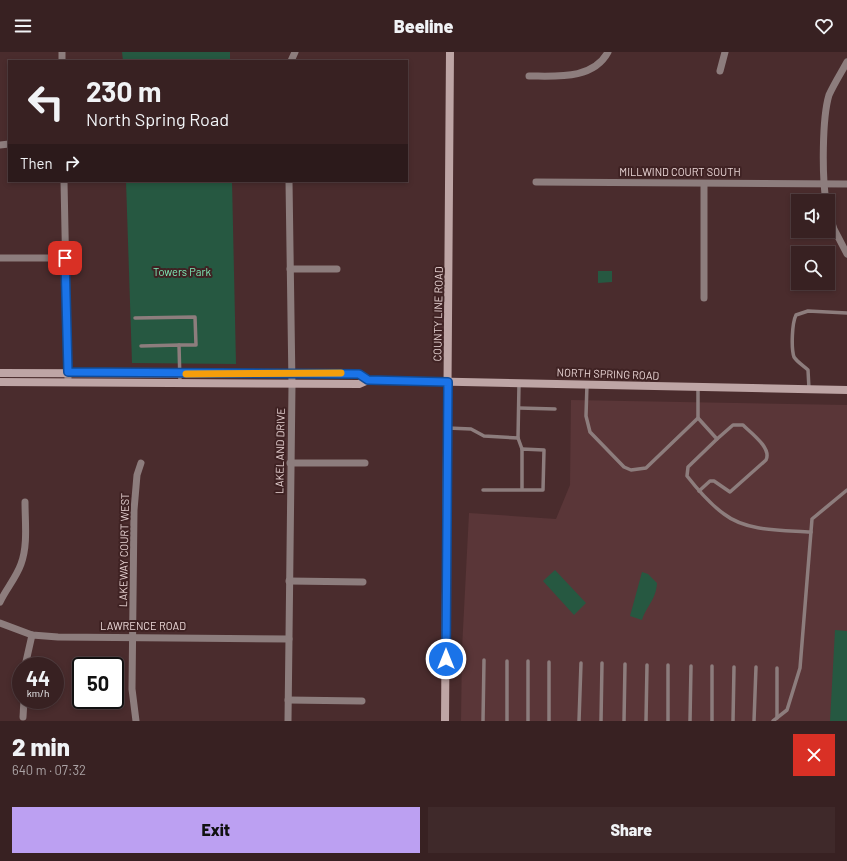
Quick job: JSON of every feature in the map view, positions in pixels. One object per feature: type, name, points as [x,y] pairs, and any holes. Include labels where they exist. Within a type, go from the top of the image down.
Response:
[{"type":"main road","name":"COUNTY LINE ROAD","points":[[445,721],[450,52]]},
{"type":"main road","name":"NORTH SPRING ROAD","points":[[0,373],[359,374],[368,380]]},
{"type":"main road","name":"NORTH SPRING ROAD","points":[[0,382],[292,385],[359,384],[368,380],[847,390]]},
{"type":"street","points":[[529,76],[560,76],[584,72],[602,61],[608,52]]},
{"type":"street","points":[[720,71],[725,52]]},
{"type":"street","points":[[826,194],[826,110],[829,96],[847,62]]},
{"type":"street","points":[[64,182],[69,383]]},
{"type":"street","name":"LAKELAND DRIVE","points":[[288,721],[292,385],[289,182]]},
{"type":"street","name":"MILLWIND COURT SOUTH","points":[[536,182],[847,184]]},
{"type":"street","points":[[704,184],[704,298]]},
{"type":"street","points":[[835,231],[847,254]]},
{"type":"street","points":[[0,258],[65,258]]},
{"type":"street","points":[[290,269],[337,269]]},
{"type":"street","points":[[290,462],[364,463]]},
{"type":"street","name":"LAKEWAY COURT WEST","points":[[136,721],[133,702],[134,510],[137,475],[141,463]]},
{"type":"street","points":[[0,602],[14,580],[24,556],[26,541],[25,502]]},
{"type":"street","points":[[289,581],[363,582]]},
{"type":"street","name":"LAWRENCE ROAD","points":[[0,623],[32,635],[58,637],[289,639]]},
{"type":"street","points":[[27,657],[32,635]]},
{"type":"street","points":[[288,700],[362,701]]},
{"type":"street","points":[[24,709],[24,716]]},
{"type":"lane","points":[[810,389],[808,370],[797,361],[794,355],[793,324],[796,315],[808,311],[847,313]]},
{"type":"lane","points":[[135,318],[195,317],[196,345],[140,346]]},
{"type":"lane","points":[[179,345],[180,384]]},
{"type":"lane","points":[[519,383],[518,438],[522,449],[522,490]]},
{"type":"lane","points":[[587,384],[586,416],[590,432],[624,467],[631,470],[646,468],[698,418]]},
{"type":"lane","points":[[698,387],[698,418],[717,438]]},
{"type":"lane","points":[[519,408],[555,409]]},
{"type":"lane","points":[[699,491],[710,481],[714,481],[730,492],[766,460],[768,452],[743,425],[733,425],[717,438],[688,467],[687,476],[699,491],[724,515],[741,523],[764,528],[811,532]]},
{"type":"lane","points":[[448,428],[471,429],[484,436],[518,438]]},
{"type":"lane","points":[[483,490],[543,490],[544,450],[522,449]]},
{"type":"lane","points":[[775,720],[787,710],[800,668],[812,519],[847,490]]},
{"type":"lane","points":[[484,660],[484,721]]},
{"type":"lane","points":[[507,661],[507,721]]},
{"type":"lane","points":[[528,661],[528,721]]},
{"type":"lane","points":[[549,662],[549,721]]},
{"type":"lane","points":[[579,721],[581,663]]},
{"type":"lane","points":[[601,721],[602,663]]},
{"type":"lane","points":[[624,721],[625,664]]},
{"type":"lane","points":[[646,664],[646,721]]},
{"type":"lane","points":[[668,665],[668,721]]},
{"type":"lane","points":[[690,721],[691,666]]},
{"type":"lane","points":[[712,666],[712,721]]},
{"type":"lane","points":[[733,721],[734,667]]},
{"type":"lane","points":[[754,721],[756,667]]},
{"type":"lane","points":[[775,720],[777,668]]},
{"type":"shaded area","points":[[571,400],[847,405],[847,721],[461,721],[462,649],[469,513],[556,519],[570,485]]},
{"type":"green space","points":[[122,52],[230,52],[230,60],[123,60]]},
{"type":"green space","name":"Towers Park","points":[[126,182],[232,182],[236,364],[132,363]]},
{"type":"green space","points":[[598,271],[612,271],[612,282],[598,283]]},
{"type":"green space","points":[[555,570],[586,603],[574,615],[543,581]]},
{"type":"green space","points":[[642,572],[648,574],[657,583],[655,594],[642,620],[630,616]]},
{"type":"green space","points":[[835,630],[847,631],[847,721],[830,721]]},
{"type":"slow traffic","points":[[186,374],[341,373]]},
{"type":"route","points":[[65,258],[68,372],[180,374],[322,373],[359,374],[368,380],[448,382],[446,659]]}]
